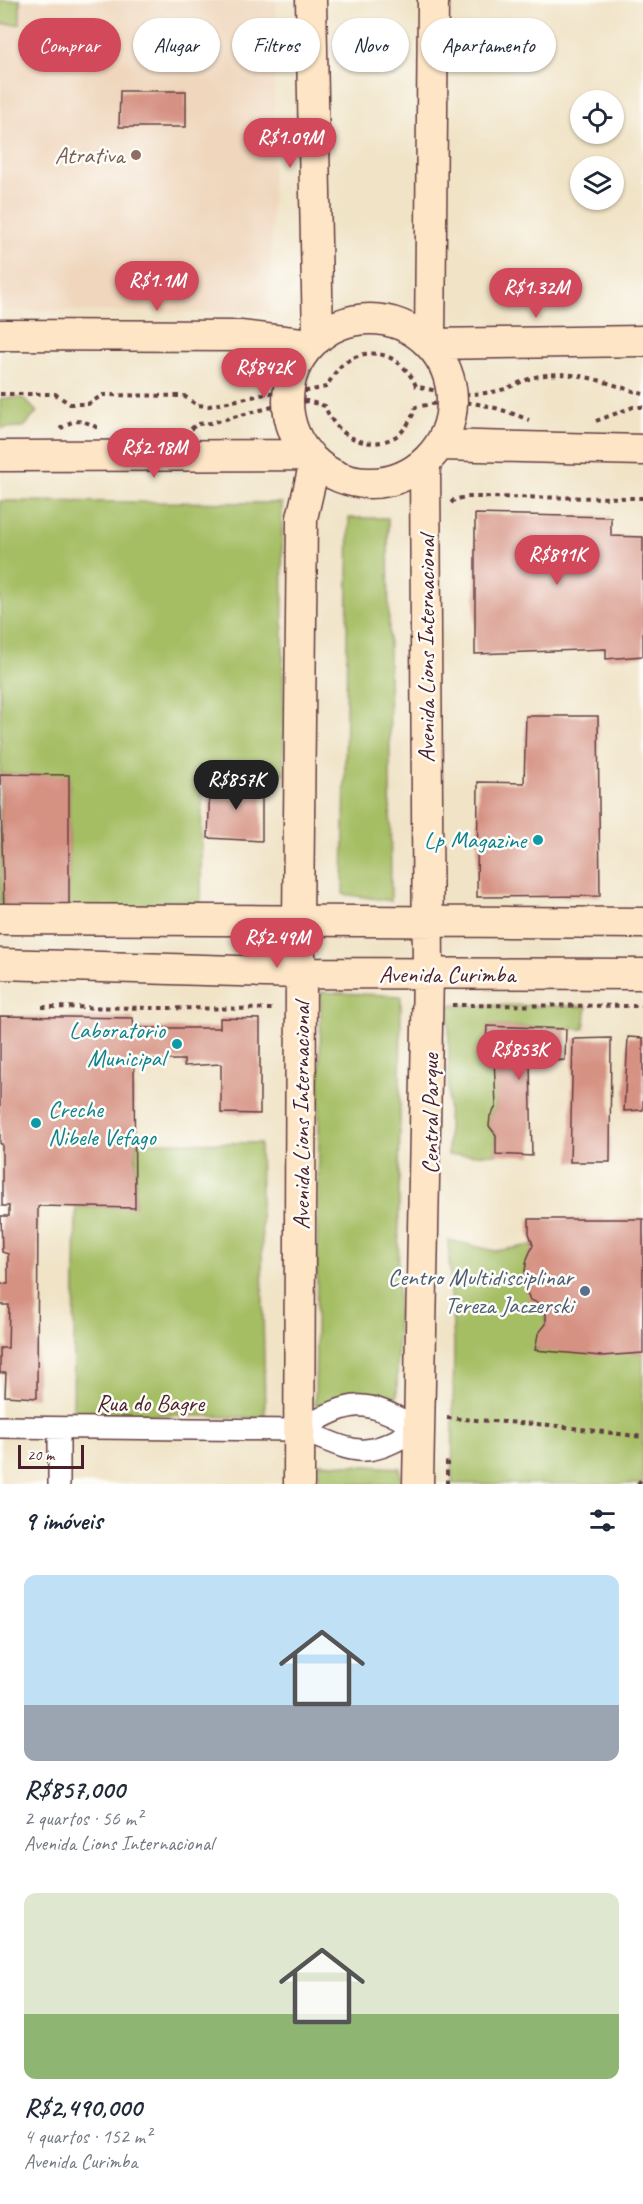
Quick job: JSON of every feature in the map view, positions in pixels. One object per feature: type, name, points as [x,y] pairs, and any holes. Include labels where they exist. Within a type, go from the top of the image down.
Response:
[{"type":"street","points":[[311,0],[314,341]]},
{"type":"street","points":[[430,344],[433,0]]},
{"type":"street","points":[[359,320],[382,320],[404,326],[430,344],[445,366],[453,402],[449,424],[433,454],[409,474],[390,481],[370,483],[341,477],[312,459],[298,440],[291,422],[288,396],[293,373],[301,357],[314,341],[337,326],[359,320]]},
{"type":"street","points":[[0,335],[240,336],[314,341]]},
{"type":"street","points":[[430,344],[643,341]]},
{"type":"street","points":[[433,454],[643,450]]},
{"type":"street","name":"Avenida Lions Internacional","points":[[418,1484],[432,1429],[427,920],[433,454]]},
{"type":"street","points":[[0,456],[312,459]]},
{"type":"street","name":"Avenida Lions Internacional","points":[[299,1484],[301,973],[298,922],[302,518],[312,459]]},
{"type":"street","points":[[0,919],[643,923]]},
{"type":"street","name":"Avenida Curimba","points":[[0,964],[429,975],[643,974]]},
{"type":"street","points":[[300,1430],[334,1410],[362,1405],[376,1407],[432,1429]]},
{"type":"street","name":"Rua do Bagre","points":[[0,1427],[300,1430],[345,1449],[368,1451],[432,1429]]},
{"type":"street","points":[[59,1428],[59,1484]]},
{"type":"path","points":[[184,434],[197,424],[210,423],[288,396],[326,387],[336,371],[346,362],[356,356],[368,354],[381,355],[403,365],[416,386],[438,393],[452,391],[471,394],[498,391],[538,376],[569,374],[600,379],[643,394]]},
{"type":"path","points":[[0,394],[55,394],[70,404],[88,404],[103,395],[184,396],[197,405],[209,406],[288,396]]},
{"type":"path","points":[[57,432],[70,421],[88,422],[104,432]]},
{"type":"path","points":[[449,507],[454,500],[465,497],[643,498]]},
{"type":"path","points":[[449,1005],[643,1006]]},
{"type":"path","points":[[42,1006],[284,1009]]},
{"type":"path","points":[[447,1406],[447,1418]]},
{"type":"path","points":[[432,1429],[447,1418],[550,1425],[643,1437]]},
{"type":"path","points":[[447,1451],[447,1484]]},
{"type":"path","points":[[638,1484],[643,1477]]},
{"type":"shaded area","name":"Atrativa","points":[[0,0],[276,0],[276,18],[232,18],[232,72],[275,72],[270,313],[0,310]]},
{"type":"green space","points":[[0,0],[20,0],[18,24],[0,24]]},
{"type":"green space","points":[[2,398],[23,398],[37,412],[24,427],[0,428],[0,400]]},
{"type":"green space","points":[[0,501],[282,503],[284,774],[202,774],[201,910],[69,911],[69,776],[2,774],[4,910],[0,910]]},
{"type":"green space","points":[[349,518],[388,518],[391,901],[343,894]]},
{"type":"green space","points":[[321,992],[401,996],[397,1402],[315,1405]]},
{"type":"green space","points":[[449,1005],[587,1006],[584,1029],[487,1026],[486,1046],[494,1057],[496,1107],[490,1116],[489,1126],[496,1135],[496,1154],[448,1155]]},
{"type":"green space","points":[[136,1142],[260,1143],[265,1418],[73,1412],[76,1207],[135,1207]]},
{"type":"green space","points":[[448,1240],[495,1251],[533,1245],[523,1282],[542,1304],[546,1324],[535,1350],[643,1353],[643,1484],[452,1484],[454,1344]]},
{"type":"green space","points":[[319,1463],[400,1468],[400,1484],[319,1484]]},
{"type":"building","points":[[120,91],[186,91],[186,127],[119,127]]},
{"type":"building","points":[[475,514],[611,517],[611,536],[643,537],[643,656],[606,659],[606,649],[475,654]]},
{"type":"building","name":"Lp Magazine","points":[[526,716],[598,716],[600,896],[477,897],[478,782],[524,783]]},
{"type":"building","points":[[0,774],[69,775],[69,911],[4,910]]},
{"type":"building","points":[[210,782],[262,782],[262,841],[208,838]]},
{"type":"building","points":[[0,1016],[133,1018],[134,1028],[220,1028],[220,1018],[260,1019],[260,1114],[221,1113],[221,1064],[184,1066],[184,1060],[134,1060],[135,1208],[38,1206],[37,1398],[5,1396],[6,1373],[0,1373],[0,1348],[8,1348],[9,1305],[0,1305],[0,1284],[8,1284],[8,1254],[2,1252],[1,1216],[9,1216],[9,1206],[2,1206]]},
{"type":"building","points":[[487,1026],[566,1029],[565,1060],[530,1063],[532,1156],[496,1154],[496,1135],[489,1126],[490,1116],[496,1107],[494,1057],[486,1046]]},
{"type":"building","points":[[628,1037],[643,1038],[643,1110],[624,1111]]},
{"type":"building","points":[[611,1038],[610,1162],[570,1162],[573,1039]]},
{"type":"building","name":"Centro Multidisciplinar Tereza Jaczerski","points":[[529,1219],[643,1219],[643,1353],[601,1356],[535,1350],[538,1334],[546,1324],[546,1314],[542,1304],[530,1300],[523,1282],[527,1259],[533,1245],[529,1233]]},
{"type":"place","name":"Atrativa","points":[[136,155]]},
{"type":"place","name":"Lp Magazine","points":[[538,840]]},
{"type":"place","name":"Laboratorio Municipal","points":[[177,1044]]},
{"type":"place","name":"Creche Nibele Vefago","points":[[36,1123]]},
{"type":"place","name":"Centro Multidisciplinar Tereza Jaczerski","points":[[585,1291]]}]
